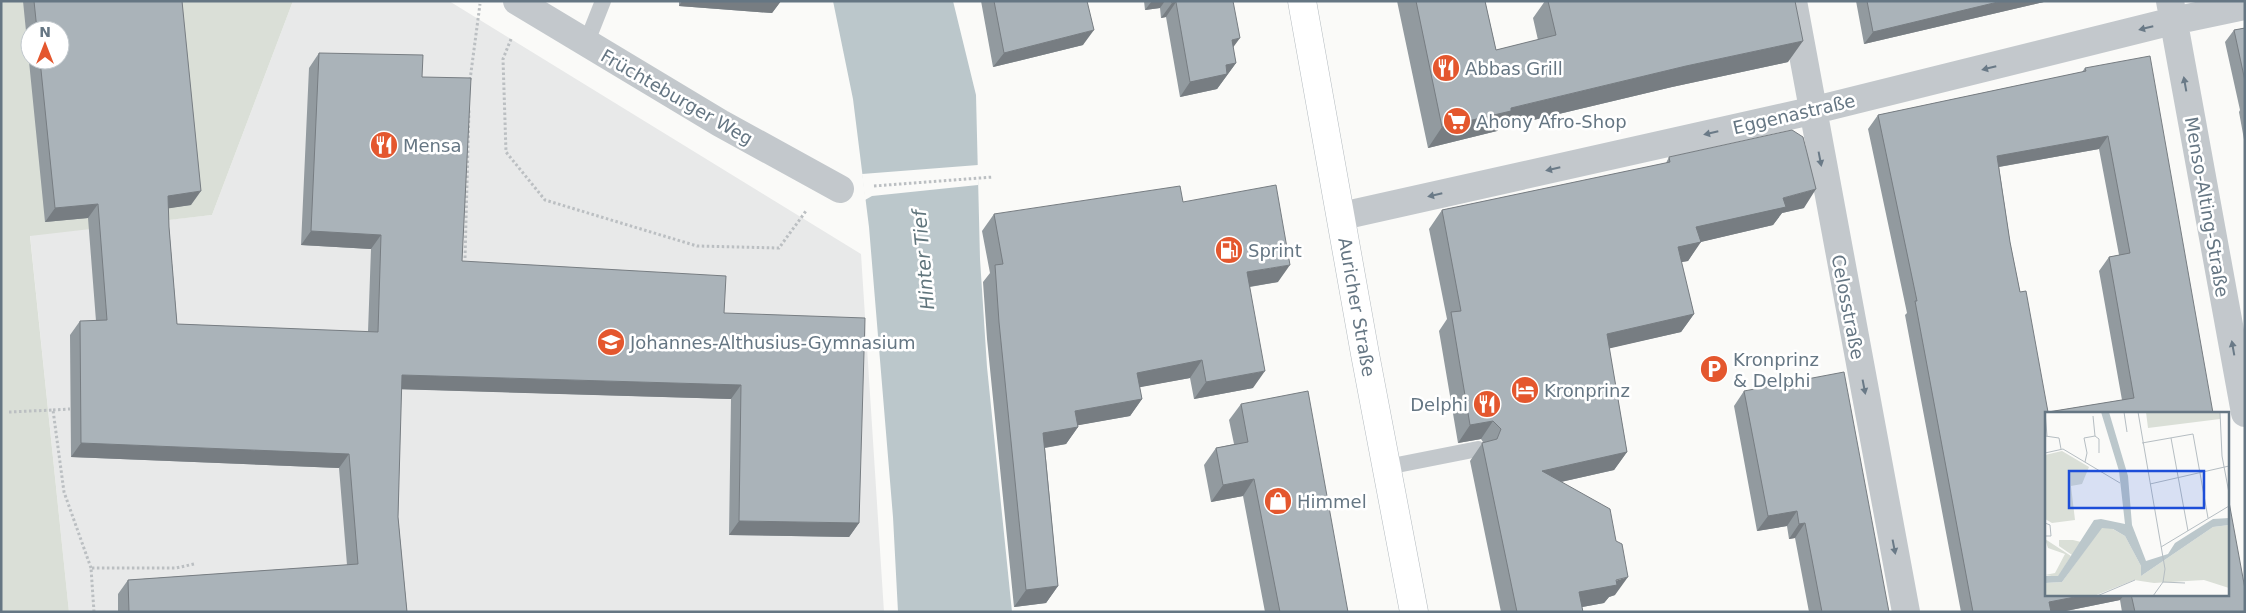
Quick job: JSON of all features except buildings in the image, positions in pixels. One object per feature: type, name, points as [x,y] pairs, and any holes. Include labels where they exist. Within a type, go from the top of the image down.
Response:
[{"type":"street","name":"Auricher Straße","points":[[1302,1],[1414,612]]},
{"type":"street","name":"Celosstraße","points":[[1793,1],[1811,111],[1906,612]]},
{"type":"street","name":"Früchteburger Weg","points":[[520,3],[720,123],[833,185]]},
{"type":"street","name":"Eggenastraße","points":[[1342,216],[1811,111],[2172,11],[2245,6]]},
{"type":"street","name":"Menso-Alting-Straße","points":[[2172,11],[2245,413]]},
{"type":"lane","points":[[586,44],[604,1]]},
{"type":"lane","points":[[1386,467],[1478,449]]},
{"type":"path","points":[[470,81],[480,1]]},
{"type":"path","points":[[520,3],[503,59],[506,152],[545,200],[697,246],[779,248],[833,185]]},
{"type":"path","points":[[465,258],[470,99]]},
{"type":"path","points":[[872,186],[993,177]]},
{"type":"path","points":[[9,412],[70,409]]},
{"type":"path","points":[[53,410],[64,492],[91,568],[94,612]]},
{"type":"path","points":[[91,568],[176,568],[194,564]]},
{"type":"shaded area","points":[[1,1],[293,1],[212,215],[30,236],[69,612],[1,612]]},
{"type":"shaded area","points":[[293,1],[449,1],[861,254],[884,612],[69,612],[30,235],[212,215]]},
{"type":"water","name":"Hinter Tief","points":[[833,1],[953,1],[976,95],[980,259],[987,367],[1012,612],[898,612],[893,517],[869,227],[853,99]]},
{"type":"pier","points":[[978,165],[978,185],[872,196],[865,200],[862,174]]},
{"type":"place","name":"Abbas Grill","points":[[1446,68]]},
{"type":"place","name":"Ahony Afro-Shop","points":[[1457,121]]},
{"type":"place","name":"Mensa","points":[[384,145]]},
{"type":"place","name":"Sprint","points":[[1229,250]]},
{"type":"place","name":"Johannes-Althusius-Gymnasium","points":[[611,342]]},
{"type":"place","name":"Kronprinz & Delphi","points":[[1714,369]]},
{"type":"place","name":"Kronprinz","points":[[1525,390]]},
{"type":"place","name":"Delphi","points":[[1487,404]]},
{"type":"place","name":"Himmel","points":[[1278,501]]}]
